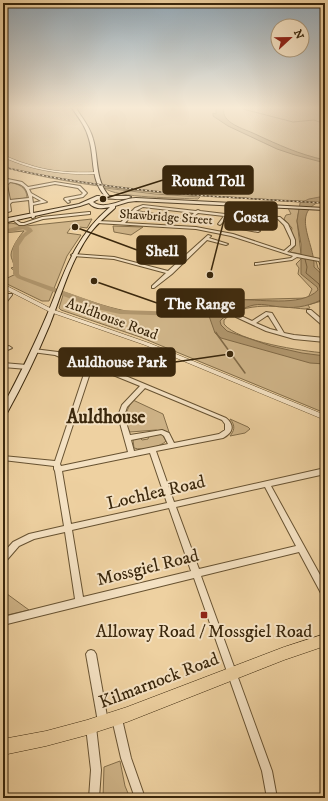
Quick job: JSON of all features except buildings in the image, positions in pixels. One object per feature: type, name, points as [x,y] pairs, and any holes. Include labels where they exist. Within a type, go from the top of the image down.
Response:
[{"type":"main road","points":[[3,413],[27,368],[52,311],[73,255],[100,212],[97,206],[91,203],[97,193],[88,145]]},
{"type":"main road","points":[[94,173],[101,188],[109,197],[117,200],[116,204]]},
{"type":"main road","points":[[101,188],[110,193],[132,197]]},
{"type":"main road","points":[[3,222],[80,205],[94,199],[109,197],[132,197],[292,207]]},
{"type":"main road","points":[[3,222],[16,221],[32,216],[82,207],[108,207],[134,200],[325,208]]},
{"type":"main road","points":[[95,222],[116,204]]},
{"type":"main road","name":"Kilmarnock Road","points":[[3,747],[33,742],[104,723],[232,673],[325,640]]},
{"type":"street","points":[[3,156],[21,165],[45,172],[65,174],[94,173]]},
{"type":"street","points":[[3,178],[22,184],[28,188],[31,196],[32,216]]},
{"type":"street","points":[[9,180],[5,185],[8,201],[10,202],[8,204],[9,212]]},
{"type":"street","points":[[28,188],[55,183],[79,188],[85,193],[82,196],[66,199],[68,202]]},
{"type":"street","points":[[10,202],[31,196],[45,202],[31,204]]},
{"type":"street","points":[[121,224],[140,206],[280,218],[286,224],[293,244],[285,252]]},
{"type":"street","points":[[157,226],[169,208]]},
{"type":"street","points":[[134,212],[187,221],[198,211]]},
{"type":"street","points":[[16,221],[20,224],[24,224],[42,218],[89,213]]},
{"type":"street","points":[[227,214],[221,222],[233,221]]},
{"type":"street","points":[[249,229],[255,217]]},
{"type":"street","name":"Shawbridge Street","points":[[95,222],[196,228],[225,233],[298,256],[323,260]]},
{"type":"street","points":[[241,228],[258,231]]},
{"type":"street","points":[[154,287],[208,238],[226,244]]},
{"type":"street","points":[[73,255],[114,258],[170,273]]},
{"type":"street","points":[[257,264],[292,259],[298,256]]},
{"type":"street","points":[[323,260],[321,265],[325,271]]},
{"type":"street","name":"Auldhouse Road","points":[[3,286],[52,311],[146,344],[325,418]]},
{"type":"street","points":[[3,303],[10,295]]},
{"type":"street","points":[[309,311],[317,315],[325,326]]},
{"type":"street","points":[[252,323],[268,313],[282,334]]},
{"type":"street","points":[[239,317],[282,334],[294,337],[325,340]]},
{"type":"street","points":[[3,458],[57,466],[132,454],[221,436],[227,433],[229,428],[229,424],[224,419],[114,373],[89,368],[56,353],[34,351]]},
{"type":"street","points":[[3,365],[27,368]]},
{"type":"street","points":[[80,602],[57,466],[89,368]]},
{"type":"street","points":[[132,454],[121,416],[129,400],[144,386]]},
{"type":"street","points":[[127,438],[162,432],[167,435],[172,446]]},
{"type":"street","points":[[152,450],[267,771],[272,798]]},
{"type":"street","name":"Lochlea Road","points":[[3,560],[11,548],[26,538],[172,504],[325,471]]},
{"type":"street","points":[[267,484],[325,592]]},
{"type":"street","name":"Mossgiel Road","points":[[3,621],[301,548]]},
{"type":"street","points":[[91,654],[104,723],[96,770],[94,798]]},
{"type":"street","points":[[104,723],[126,758],[140,798]]},
{"type":"shaded area","points":[[3,145],[325,145],[325,202],[204,196],[122,189],[82,184],[3,167]]},
{"type":"shaded area","points":[[9,182],[19,185],[24,189],[27,194],[27,198],[10,200],[7,184]]},
{"type":"shaded area","points":[[105,188],[155,194],[200,197],[198,199],[134,196],[121,194]]},
{"type":"shaded area","points":[[288,208],[299,209],[297,221],[301,254],[290,252],[295,246],[291,233],[292,228],[284,219],[286,215],[291,214]]},
{"type":"shaded area","points":[[92,219],[87,228],[72,226],[67,233],[81,235],[67,256],[49,301],[42,301],[3,282],[3,280],[16,274],[16,272],[11,268],[14,267],[14,264],[11,252],[20,235],[24,231],[3,233],[3,225],[11,223],[26,226]]},
{"type":"shaded area","points":[[113,226],[143,227],[131,235],[114,232]]},
{"type":"shaded area","points":[[301,259],[316,261],[318,268],[325,275],[325,300],[308,305],[310,308],[305,309],[274,306],[252,307],[232,314],[224,320],[224,324],[242,336],[256,341],[287,348],[325,353],[325,405],[320,411],[140,337],[61,310],[59,308],[64,292],[95,303],[126,311],[158,313],[212,314],[221,311],[232,300],[308,298],[312,289],[298,274],[299,268],[296,264]]},
{"type":"shaded area","points":[[133,400],[163,414],[170,435],[156,430],[130,432],[126,424],[126,416],[128,408]]},
{"type":"shaded area","points":[[230,419],[250,429],[245,433],[230,436],[234,428]]},
{"type":"shaded area","points":[[150,434],[162,434],[166,441],[151,448],[134,448],[133,440],[139,437],[142,440],[148,439]]},
{"type":"shaded area","points":[[3,591],[29,610],[3,616]]},
{"type":"shaded area","points":[[120,761],[125,786],[130,798],[103,798],[104,767]]},
{"type":"water","points":[[269,145],[281,145],[325,160],[325,163],[295,155]]},
{"type":"water","points":[[325,196],[325,200],[314,205],[308,211],[306,228],[314,267],[325,277],[325,298],[315,303],[299,307],[279,307],[261,304],[254,305],[246,307],[223,318],[220,321],[221,325],[227,331],[271,346],[302,353],[325,356],[325,364],[310,363],[221,338],[215,333],[209,316],[221,311],[234,300],[290,301],[310,296],[318,290],[317,287],[301,274],[301,244],[297,221],[300,203],[309,199]]},
{"type":"waterway","points":[[3,232],[24,227],[29,229],[30,231],[18,241],[16,246],[16,274],[19,277],[42,286],[100,307],[120,312],[213,315],[224,313]]},
{"type":"waterway","points":[[216,333],[245,373]]},
{"type":"railway","points":[[3,167],[123,188],[203,196],[325,203]]},
{"type":"place","name":"Round Toll","points":[[103,199]]},
{"type":"place","name":"Shell","points":[[75,227]]},
{"type":"place","name":"Costa","points":[[210,275]]},
{"type":"place","name":"The Range","points":[[94,281]]},
{"type":"place","name":"Auldhouse Park","points":[[230,354]]},
{"type":"place","name":"Alloway Road / Mossgiel Road","points":[[204,615]]},
{"type":"district","name":"Auldhouse","points":[[106,417]]}]
